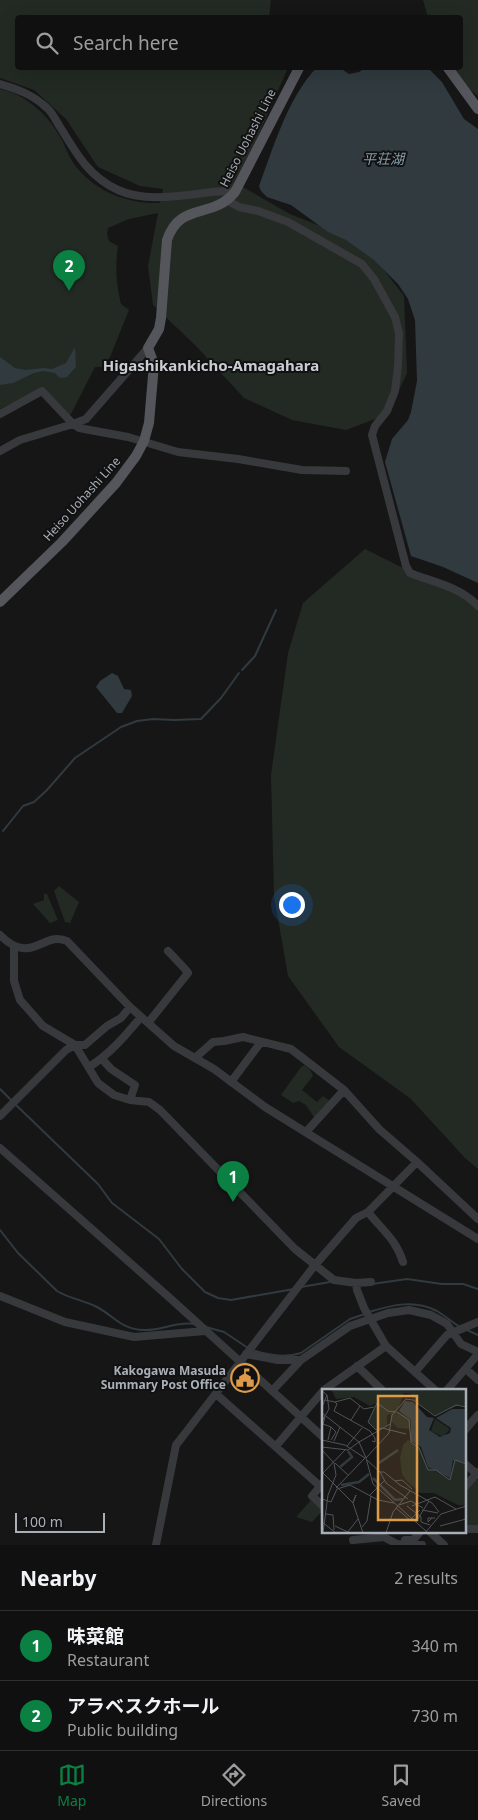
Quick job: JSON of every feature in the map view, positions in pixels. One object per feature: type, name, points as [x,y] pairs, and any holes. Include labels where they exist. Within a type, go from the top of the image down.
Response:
[{"type":"main road","name":"Heiso Uohashi Line","points":[[0,602],[49,555],[105,495],[136,456],[144,441],[149,423],[154,364],[148,348],[159,329],[167,240],[170,231],[179,219],[189,214],[214,208],[228,201],[235,192],[298,70]]},
{"type":"main road","points":[[449,70],[478,109]]},
{"type":"street","points":[[0,84],[29,94],[49,109],[88,170],[110,185],[128,194],[174,196],[208,193],[219,190],[235,192]]},
{"type":"street","points":[[208,193],[214,208]]},
{"type":"street","points":[[228,201],[239,207],[258,211],[288,222],[362,264],[374,279],[396,317],[399,349],[395,391],[387,411],[375,426],[372,435],[406,566],[410,573],[415,576],[466,594],[478,606]]},
{"type":"street","points":[[0,451],[20,440],[73,424],[86,418],[148,348]]},
{"type":"street","points":[[0,414],[42,391],[79,428],[144,441],[178,452],[238,458],[302,470],[346,471]]},
{"type":"street","points":[[0,935],[14,948],[25,949],[58,939],[67,941],[130,1007],[174,1046],[231,1082],[265,1107],[478,1239]]},
{"type":"street","points":[[14,948],[14,981],[20,1000],[43,1026],[75,1045],[85,1046],[107,1026],[121,1018],[130,1007]]},
{"type":"street","points":[[148,1023],[188,973],[168,952]]},
{"type":"street","points":[[89,1067],[102,1059],[122,1041],[141,1017]]},
{"type":"street","points":[[195,1058],[213,1042],[224,1042],[243,1037],[291,1048],[344,1090],[379,1129],[478,1219]]},
{"type":"street","points":[[231,1082],[261,1042]]},
{"type":"street","points":[[75,1045],[98,1082],[114,1095],[130,1100],[149,1102],[160,1110],[295,1248],[334,1280],[356,1286],[371,1282]]},
{"type":"street","points":[[0,1116],[56,1058],[75,1045]]},
{"type":"street","points":[[102,1059],[111,1069],[135,1085],[130,1100]]},
{"type":"street","points":[[306,1132],[344,1090]]},
{"type":"street","points":[[0,1148],[322,1436]]},
{"type":"street","points":[[156,1545],[176,1445],[315,1264],[356,1218],[368,1212],[417,1162]]},
{"type":"street","points":[[368,1212],[399,1249],[403,1262]]},
{"type":"street","points":[[356,1286],[386,1346],[434,1389]]},
{"type":"street","points":[[0,1296],[65,1322],[134,1337],[204,1330]]},
{"type":"street","points":[[272,1391],[301,1360],[369,1315],[409,1310],[431,1316],[460,1330]]},
{"type":"street","points":[[415,1372],[447,1335],[478,1322]]},
{"type":"street","points":[[448,1389],[478,1353],[461,1344],[460,1330]]},
{"type":"street","points":[[326,1389],[386,1346]]},
{"type":"street","points":[[246,1354],[278,1360],[301,1360]]},
{"type":"street","points":[[357,1366],[381,1389]]},
{"type":"street","points":[[466,1369],[478,1380]]},
{"type":"street","points":[[276,1446],[300,1416],[322,1393]]},
{"type":"street","points":[[216,1394],[321,1484],[312,1496],[322,1505]]},
{"type":"street","points":[[466,1429],[478,1415]]},
{"type":"street","points":[[466,1465],[478,1474],[466,1486]]},
{"type":"street","points":[[385,1532],[397,1540],[413,1540],[420,1532]]},
{"type":"street","points":[[430,1532],[439,1543]]},
{"type":"street","points":[[353,1540],[384,1537],[397,1544],[422,1545]]},
{"type":"shaded area","points":[[0,0],[271,0],[269,15],[15,15],[15,70],[287,70],[254,145],[234,182],[290,214],[363,243],[404,296],[407,373],[388,414],[346,430],[292,420],[244,398],[196,346],[153,305],[148,266],[158,213],[129,219],[108,228],[109,241],[118,246],[116,275],[121,304],[129,310],[110,357],[102,367],[95,367],[71,414],[68,415],[42,388],[0,409],[0,89],[20,96],[45,116],[58,133],[76,166],[95,185],[126,199],[149,203],[160,203],[163,189],[140,186],[98,167],[66,119],[34,90],[0,78]]},
{"type":"shaded area","points":[[423,0],[478,0],[478,96],[462,83],[452,70],[463,70],[463,15],[427,15]]},
{"type":"shaded area","points":[[365,549],[478,602],[478,1169],[465,1158],[411,1099],[339,1047],[288,976],[274,896],[271,775],[288,653],[303,603]]},
{"type":"shaded area","points":[[59,886],[79,902],[70,923],[65,922],[54,891]]},
{"type":"shaded area","points":[[44,894],[47,894],[58,920],[50,923],[33,904],[44,900]]},
{"type":"shaded area","points":[[305,1065],[313,1076],[302,1090],[317,1102],[323,1096],[330,1101],[315,1119],[306,1105],[299,1101],[293,1103],[281,1095],[301,1067]]},
{"type":"shaded area","points":[[475,1480],[478,1480],[478,1528],[466,1527],[466,1490]]},
{"type":"shaded area","points":[[311,1500],[322,1509],[312,1522],[296,1517]]},
{"type":"water","name":"平荘湖","points":[[314,70],[343,70],[349,74],[362,70],[430,70],[442,82],[464,119],[478,129],[478,583],[443,567],[411,556],[385,462],[392,439],[408,420],[417,381],[415,320],[408,299],[398,284],[374,260],[346,240],[328,232],[291,205],[267,197],[259,186],[282,124],[297,94]]},
{"type":"water","points":[[75,347],[76,367],[67,377],[60,378],[55,373],[43,371],[13,383],[0,385],[0,357],[15,368],[25,370],[52,369],[66,363]]},
{"type":"water","points":[[112,673],[118,676],[124,689],[131,690],[132,696],[122,713],[117,713],[96,687],[100,681]]},
{"type":"waterway","points":[[242,670],[255,656],[276,610]]},
{"type":"waterway","points":[[3,831],[23,806],[34,802],[75,758],[121,727],[137,721],[153,719],[201,719],[221,698],[239,673]]},
{"type":"waterway","points":[[0,1089],[13,1102]]},
{"type":"waterway","points":[[16,1105],[98,1184],[112,1203],[159,1239],[182,1269],[205,1292],[218,1298],[231,1300],[294,1289]]},
{"type":"waterway","points":[[0,1230],[18,1253],[57,1291],[97,1307],[130,1328],[150,1330],[188,1323],[194,1324]]},
{"type":"waterway","points":[[372,1284],[407,1279],[442,1284],[463,1284],[478,1289]]},
{"type":"waterway","points":[[301,1287],[330,1282]]},
{"type":"waterway","points":[[369,1312],[395,1305],[420,1305],[437,1311],[460,1327]]},
{"type":"waterway","points":[[252,1350],[276,1355],[301,1353],[350,1319],[365,1314]]},
{"type":"waterway","points":[[206,1327],[224,1332],[248,1348]]},
{"type":"waterway","points":[[467,1330],[478,1335]]},
{"type":"place","name":"アラベスクホール","points":[[69,291]]},
{"type":"place","name":"味菜館","points":[[233,1202]]},
{"type":"place","name":"Kakogawa Masuda Summary Post Office","points":[[245,1378]]},
{"type":"district","name":"Higashikankicho-Amagahara","points":[[211,366]]}]
